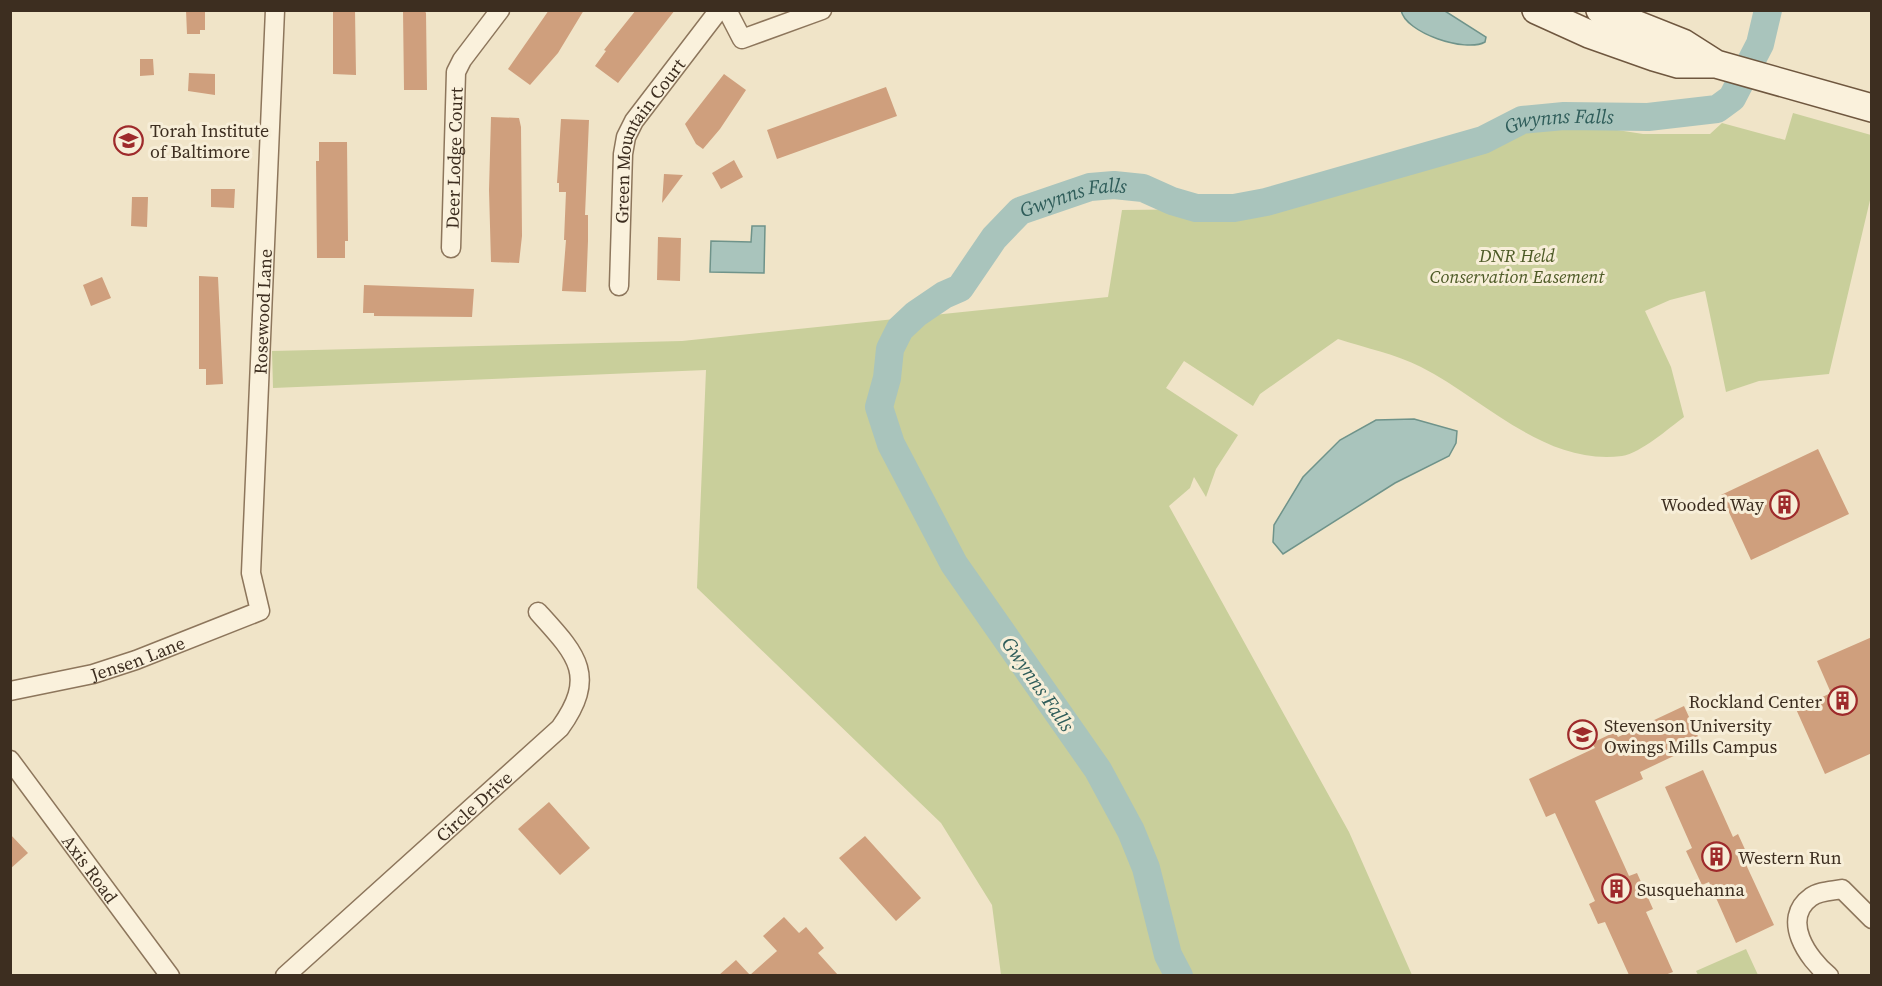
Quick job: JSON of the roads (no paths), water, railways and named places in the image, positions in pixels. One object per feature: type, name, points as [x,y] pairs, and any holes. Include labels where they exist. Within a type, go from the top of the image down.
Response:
[{"type":"main road","points":[[1536,10],[1589,34],[1654,57],[1678,64],[1716,64]]},
{"type":"main road","points":[[1600,10],[1683,43],[1716,64],[1872,108]]},
{"type":"street","name":"Rosewood Lane","points":[[260,611],[251,573],[275,10]]},
{"type":"street","name":"Deer Lodge Court","points":[[451,248],[456,72],[462,60],[500,10]]},
{"type":"street","name":"Green Mountain Court","points":[[619,286],[623,154],[626,137],[634,121],[719,10]]},
{"type":"street","points":[[727,10],[742,39],[822,10]]},
{"type":"street","name":"Jensen Lane","points":[[10,691],[114,667],[260,611]]},
{"type":"street","name":"Circle Drive","points":[[285,975],[560,728],[574,708],[580,687],[577,661],[569,646],[538,612]]},
{"type":"street","name":"Axis Road","points":[[10,760],[170,975]]},
{"type":"street","points":[[1829,975],[1808,955],[1801,942],[1797,925],[1798,914],[1803,904],[1812,896],[1842,889],[1872,919]]},
{"type":"water","points":[[1401,10],[1445,11],[1486,37],[1485,42],[1464,45],[1437,39],[1413,26]]},
{"type":"water","points":[[752,226],[765,226],[764,273],[710,272],[711,241],[751,242]]},
{"type":"water","points":[[1414,419],[1457,431],[1456,443],[1449,456],[1395,483],[1283,554],[1273,542],[1274,525],[1303,477],[1340,440],[1376,420]]},
{"type":"waterway","name":"Gwynns Falls","points":[[1179,976],[1168,955],[1146,868],[1131,831],[1098,770],[954,564],[891,444],[879,407],[887,378],[890,349],[900,329],[916,314],[944,295],[960,288],[994,238],[1020,211],[1090,187],[1114,185],[1143,188],[1172,201],[1196,208],[1234,208],[1266,202],[1483,140],[1522,120],[1564,116],[1648,117],[1717,109],[1732,98],[1760,44],[1768,10]]},
{"type":"place","name":"Torah Institute of Baltimore","points":[[129,140]]},
{"type":"place","name":"Wooded Way","points":[[1785,504]]},
{"type":"place","name":"Rockland Center","points":[[1843,701]]},
{"type":"place","name":"Stevenson University Owings Mills Campus","points":[[1583,735]]},
{"type":"place","name":"Western Run","points":[[1717,857]]},
{"type":"place","name":"Susquehanna","points":[[1616,889]]},
{"type":"park label","name":"DNR Held Conservation Easement","points":[[1517,265]]}]
